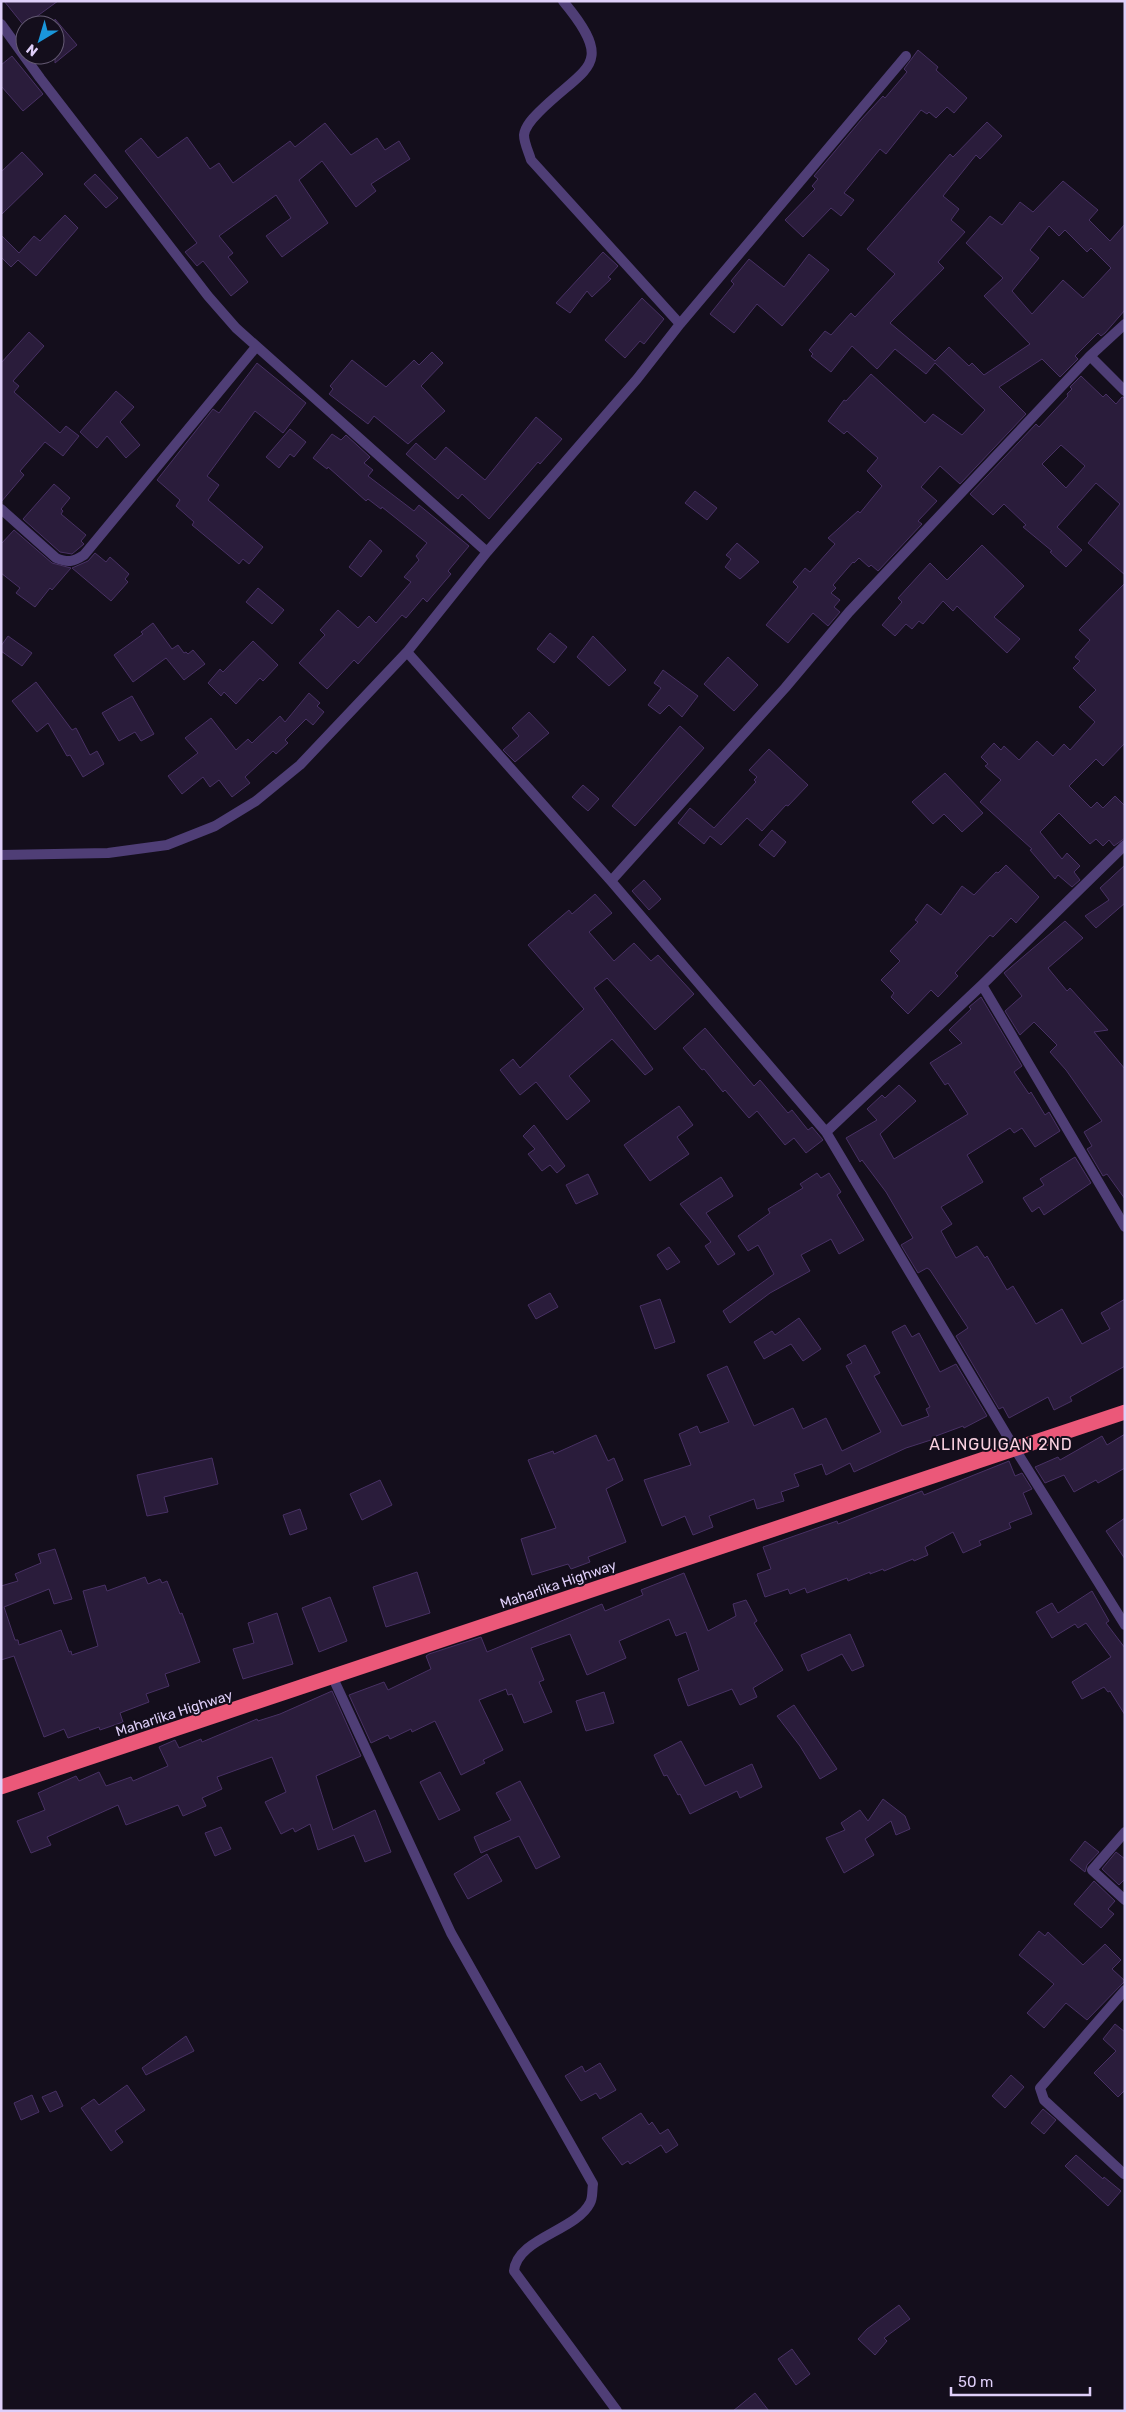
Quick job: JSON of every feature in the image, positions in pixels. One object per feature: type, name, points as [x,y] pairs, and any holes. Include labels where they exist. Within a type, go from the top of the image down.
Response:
[{"type":"highway","name":"Maharlika Highway","points":[[1,1787],[333,1678],[959,1466],[1125,1412]]},
{"type":"street","points":[[563,1],[588,34],[592,50],[588,68],[578,80],[531,120],[524,135],[531,160],[680,324]]},
{"type":"street","points":[[1,24],[40,78],[208,296],[236,328],[487,552]]},
{"type":"street","points":[[1,854],[108,853],[167,845],[215,826],[256,801],[300,764],[406,652],[487,552],[637,379],[680,324],[906,56]]},
{"type":"street","points":[[611,881],[785,688],[849,612],[1090,356],[1125,324]]},
{"type":"street","points":[[1,509],[56,558],[66,562],[74,561],[84,555],[256,347]]},
{"type":"street","points":[[1090,356],[1125,391]]},
{"type":"street","points":[[406,652],[611,881],[826,1132],[1015,1449],[1125,1625]]},
{"type":"street","points":[[826,1132],[982,986],[1125,845]]},
{"type":"street","points":[[982,986],[1125,1227]]},
{"type":"street","points":[[333,1678],[451,1933],[593,2184],[591,2201],[586,2210],[576,2220],[532,2246],[520,2257],[515,2264],[514,2271],[617,2411]]},
{"type":"street","points":[[1125,1832],[1092,1870],[1125,1900]]},
{"type":"street","points":[[1124,2174],[1044,2100],[1040,2088],[1125,1990]]},
{"type":"building","points":[[4,1],[58,1],[39,15],[15,15]]},
{"type":"building","points":[[65,31],[77,45],[65,55]]},
{"type":"building","points":[[918,50],[938,67],[936,70],[967,98],[954,113],[947,107],[936,118],[929,112],[927,114],[921,110],[886,154],[880,149],[844,193],[854,200],[841,216],[831,208],[803,237],[785,220],[815,189],[812,186],[818,179],[814,176],[861,120],[883,96],[885,98],[907,72],[904,69]]},
{"type":"building","points":[[12,56],[15,60],[15,65],[19,65],[43,94],[23,111],[1,86],[1,65]]},
{"type":"building","points":[[987,122],[1002,136],[980,159],[976,155],[943,196],[959,209],[951,220],[965,232],[938,262],[944,268],[890,323],[935,361],[949,347],[969,366],[972,363],[984,375],[1030,344],[984,296],[1003,278],[966,243],[990,216],[1002,225],[1020,202],[1033,212],[1063,181],[1098,210],[1089,220],[1110,241],[1125,224],[1125,310],[1105,333],[1101,336],[1098,333],[1075,356],[1078,359],[1060,377],[1042,359],[999,387],[1026,414],[960,484],[940,466],[921,487],[937,501],[918,521],[922,524],[878,571],[871,565],[869,567],[859,558],[853,562],[833,585],[836,588],[831,593],[840,600],[834,607],[840,612],[828,626],[813,613],[788,643],[766,625],[798,587],[793,582],[805,568],[810,572],[835,544],[828,538],[858,511],[860,513],[882,486],[867,471],[878,458],[847,431],[844,434],[828,421],[844,400],[846,401],[871,374],[925,423],[933,414],[962,435],[985,410],[935,363],[926,374],[895,349],[877,369],[852,346],[831,372],[811,356],[813,354],[809,350],[825,331],[831,335],[851,313],[855,317],[895,274],[867,249],[950,154],[953,157]],"holes":[[[1049,226],[1059,236],[1065,230],[1087,252],[1091,248],[1111,268],[1083,298],[1063,280],[1032,314],[1012,291],[1039,258],[1030,250]]]},
{"type":"building","points":[[325,123],[351,155],[377,138],[385,150],[399,141],[410,159],[371,184],[376,191],[356,207],[322,161],[299,180],[328,223],[282,257],[266,236],[291,218],[276,195],[219,236],[233,253],[228,257],[248,282],[231,296],[203,261],[197,266],[185,252],[197,243],[125,151],[141,138],[158,158],[187,137],[210,169],[219,163],[233,183],[290,141],[295,147]]},
{"type":"building","points":[[22,152],[43,174],[1,215],[1,172]]},
{"type":"building","points":[[95,174],[118,198],[106,208],[84,184]]},
{"type":"building","points":[[65,215],[78,228],[36,276],[18,260],[11,267],[1,257],[1,235],[19,253],[34,236],[40,241]]},
{"type":"building","points":[[603,252],[618,266],[608,277],[611,279],[592,297],[587,291],[570,313],[556,303]]},
{"type":"building","points":[[809,254],[829,270],[782,326],[757,304],[734,333],[710,314],[734,284],[731,281],[749,259],[784,287]]},
{"type":"building","points":[[642,298],[664,319],[644,344],[640,341],[625,358],[605,340]]},
{"type":"building","points":[[29,332],[44,346],[13,381],[19,386],[14,392],[60,433],[66,426],[79,436],[63,456],[45,442],[20,471],[24,475],[1,502],[1,363]]},
{"type":"building","points":[[432,352],[443,363],[421,386],[445,411],[408,444],[374,416],[368,424],[329,394],[333,389],[330,386],[352,360],[386,387],[414,360],[419,365]]},
{"type":"building","points":[[257,363],[306,403],[283,433],[255,411],[207,476],[219,485],[208,500],[263,547],[249,564],[243,559],[239,564],[192,525],[194,522],[176,506],[180,500],[157,480],[213,409],[219,413]]},
{"type":"building","points":[[1081,376],[1103,397],[1106,394],[1116,404],[1122,397],[1125,398],[1125,575],[1088,543],[1120,504],[1096,483],[1057,527],[1082,550],[1066,567],[1050,552],[1052,551],[1023,527],[1026,525],[1004,504],[993,515],[970,494],[1036,424],[1039,427],[1068,396],[1067,394],[1072,389],[1070,387]],"holes":[[[1061,445],[1085,466],[1066,488],[1042,464]]]},
{"type":"building","points":[[116,391],[134,407],[120,422],[140,445],[126,458],[107,436],[97,448],[80,432]]},
{"type":"building","points":[[536,417],[562,439],[540,464],[538,462],[489,519],[462,494],[458,499],[406,454],[416,443],[435,460],[446,447],[485,480]]},
{"type":"building","points":[[290,429],[306,442],[294,457],[290,454],[279,468],[266,457]]},
{"type":"building","points":[[332,434],[341,440],[346,435],[370,457],[364,463],[373,470],[368,476],[414,511],[419,505],[469,546],[448,571],[451,574],[427,602],[423,598],[406,618],[402,615],[358,664],[354,660],[327,689],[299,663],[325,635],[320,630],[338,610],[358,628],[369,616],[376,623],[411,582],[404,577],[419,560],[416,556],[427,543],[382,507],[381,509],[368,499],[366,501],[328,467],[327,469],[313,458]]},
{"type":"building","points":[[54,484],[70,498],[61,509],[63,511],[61,514],[86,535],[81,541],[84,544],[72,554],[60,552],[23,519]]},
{"type":"building","points":[[695,491],[717,508],[707,520],[685,503]]},
{"type":"building","points":[[14,530],[52,563],[71,568],[52,590],[50,588],[35,607],[16,593],[20,588],[1,573],[1,544]]},
{"type":"building","points":[[370,540],[382,551],[361,577],[349,567]]},
{"type":"building","points":[[737,543],[759,562],[740,579],[725,567],[731,559],[726,555]]},
{"type":"building","points":[[982,545],[1024,586],[994,617],[1020,639],[1007,653],[957,606],[953,611],[943,601],[923,624],[919,621],[912,629],[906,624],[895,636],[882,625],[902,602],[898,598],[930,563],[947,580]]},
{"type":"building","points":[[95,553],[106,562],[110,557],[129,574],[125,579],[128,582],[111,601],[72,568],[88,561]]},
{"type":"building","points":[[1125,583],[1125,743],[1103,766],[1096,759],[1069,786],[1091,808],[1097,802],[1103,808],[1115,796],[1125,806],[1125,838],[1114,846],[1109,840],[1103,846],[1096,839],[1090,844],[1059,813],[1040,832],[1062,859],[1067,853],[1080,866],[1074,872],[1080,880],[1072,887],[1058,875],[1055,879],[1030,850],[1032,849],[980,802],[1001,780],[985,766],[988,764],[981,757],[994,743],[1001,750],[1004,746],[1019,760],[1037,741],[1053,756],[1064,744],[1070,750],[1095,722],[1079,707],[1096,690],[1073,668],[1080,661],[1075,657],[1090,640],[1079,630]]},
{"type":"building","points":[[258,588],[284,610],[272,624],[246,602]]},
{"type":"building","points":[[153,623],[172,649],[178,645],[184,653],[188,654],[193,650],[205,664],[184,680],[166,658],[133,682],[114,655],[143,634],[141,632]]},
{"type":"building","points":[[550,633],[567,647],[554,663],[537,649]]},
{"type":"building","points":[[8,636],[32,653],[22,666],[1,651],[1,646]]},
{"type":"building","points":[[593,636],[626,670],[609,686],[577,657]]},
{"type":"building","points":[[253,641],[278,665],[263,681],[260,678],[236,704],[224,692],[221,696],[208,683],[220,669],[223,672]]},
{"type":"building","points":[[728,657],[758,685],[734,711],[704,684]]},
{"type":"building","points":[[663,670],[698,696],[682,717],[669,705],[660,714],[648,705],[661,688],[654,683]]},
{"type":"building","points":[[36,682],[72,730],[76,728],[90,755],[97,751],[104,764],[83,777],[70,755],[67,756],[48,723],[37,732],[12,701]]},
{"type":"building","points":[[309,693],[320,703],[317,706],[324,712],[313,725],[306,719],[285,740],[288,743],[276,754],[273,751],[245,777],[250,783],[232,797],[219,780],[210,787],[203,777],[182,794],[168,776],[198,753],[185,738],[211,718],[236,750],[248,739],[252,743],[280,716],[285,722]]},
{"type":"building","points":[[132,696],[154,734],[141,741],[135,732],[119,741],[102,713]]},
{"type":"building","points":[[529,712],[549,733],[515,762],[503,750],[519,736],[512,728]]},
{"type":"building","points":[[680,726],[704,748],[635,826],[612,806]]},
{"type":"building","points":[[769,749],[808,785],[762,831],[747,818],[721,845],[710,836],[704,844],[678,823],[690,808],[714,828],[756,782],[754,780],[757,777],[749,770]]},
{"type":"building","points":[[945,773],[983,813],[962,832],[944,814],[933,824],[912,802]]},
{"type":"building","points":[[583,785],[599,799],[588,811],[572,797]]},
{"type":"building","points":[[772,830],[786,842],[774,857],[759,845]]},
{"type":"building","points":[[1006,865],[1039,897],[1016,923],[1011,918],[993,937],[990,935],[955,973],[958,976],[938,997],[931,990],[908,1014],[891,997],[894,993],[881,980],[900,961],[890,951],[918,922],[915,920],[927,904],[941,915],[962,886],[974,895],[996,872],[998,873]]},
{"type":"building","points":[[1125,865],[1125,903],[1096,928],[1085,916],[1109,900],[1100,888]]},
{"type":"building","points":[[644,880],[661,899],[649,910],[632,891]]},
{"type":"building","points":[[595,894],[612,913],[589,932],[614,961],[634,943],[651,961],[658,955],[694,994],[655,1030],[607,978],[594,988],[653,1069],[645,1075],[612,1039],[569,1076],[590,1101],[567,1120],[536,1082],[520,1095],[500,1070],[513,1059],[520,1068],[584,1009],[528,945],[569,910],[572,914]]},
{"type":"building","points":[[1065,921],[1083,938],[1048,968],[1067,991],[1070,988],[1108,1030],[1094,1032],[1125,1069],[1125,1199],[1107,1174],[1103,1176],[1087,1149],[1092,1146],[1084,1132],[1102,1121],[1066,1070],[1050,1052],[1057,1045],[1034,1022],[1020,1035],[1005,1011],[1022,996],[1004,973]]},
{"type":"building","points":[[981,997],[1022,1066],[1014,1072],[1029,1094],[1031,1092],[1045,1115],[1049,1112],[1060,1131],[1035,1147],[1022,1128],[1014,1133],[1010,1128],[967,1155],[983,1182],[941,1207],[952,1224],[941,1231],[956,1258],[977,1246],[985,1258],[987,1256],[1007,1290],[1013,1286],[1036,1324],[1062,1309],[1082,1344],[1110,1329],[1101,1313],[1125,1299],[1125,1366],[1070,1397],[1072,1401],[1054,1410],[1048,1397],[1009,1418],[1003,1407],[999,1409],[956,1336],[968,1328],[930,1270],[927,1268],[918,1273],[901,1245],[913,1238],[886,1192],[862,1160],[860,1162],[846,1138],[877,1120],[867,1109],[882,1095],[885,1098],[899,1085],[916,1101],[880,1134],[894,1159],[968,1114],[948,1083],[945,1085],[930,1063],[962,1043],[949,1030],[971,1009],[969,1007]]},
{"type":"building","points":[[705,1028],[754,1086],[760,1080],[788,1113],[792,1110],[808,1130],[812,1127],[823,1140],[806,1153],[794,1138],[785,1145],[757,1111],[749,1118],[725,1090],[723,1092],[683,1048]]},
{"type":"building","points":[[679,1106],[693,1125],[677,1137],[689,1154],[650,1181],[624,1145]]},
{"type":"building","points":[[534,1125],[565,1166],[557,1173],[550,1165],[542,1171],[528,1154],[535,1149],[523,1136]]},
{"type":"building","points":[[1075,1157],[1091,1183],[1044,1215],[1039,1207],[1032,1212],[1023,1198],[1044,1185],[1040,1179]]},
{"type":"building","points":[[817,1173],[821,1178],[829,1173],[841,1192],[837,1195],[864,1240],[839,1254],[831,1239],[801,1255],[810,1271],[770,1293],[730,1323],[723,1311],[774,1274],[758,1245],[748,1251],[738,1236],[770,1213],[768,1209],[803,1188],[800,1184]]},
{"type":"building","points":[[588,1174],[598,1194],[576,1204],[566,1185]]},
{"type":"building","points":[[721,1177],[733,1196],[706,1213],[735,1254],[718,1265],[705,1246],[711,1242],[680,1204]]},
{"type":"building","points":[[669,1247],[680,1262],[667,1270],[657,1255]]},
{"type":"building","points":[[550,1293],[558,1307],[536,1319],[528,1305]]},
{"type":"building","points":[[660,1299],[675,1342],[655,1349],[640,1306]]},
{"type":"building","points":[[799,1318],[821,1349],[803,1361],[791,1344],[764,1359],[754,1342],[772,1331],[775,1335]]},
{"type":"building","points":[[905,1325],[912,1337],[919,1333],[940,1372],[956,1364],[987,1416],[964,1428],[963,1426],[936,1436],[937,1438],[906,1448],[854,1472],[850,1463],[826,1475],[822,1464],[794,1474],[799,1486],[781,1492],[784,1501],[757,1509],[754,1499],[709,1516],[713,1527],[693,1535],[685,1516],[662,1526],[644,1480],[691,1465],[679,1434],[697,1426],[700,1433],[729,1422],[707,1375],[727,1366],[754,1426],[793,1408],[803,1429],[826,1418],[842,1451],[881,1432],[846,1366],[852,1363],[847,1355],[865,1345],[880,1373],[874,1376],[902,1426],[929,1416],[926,1409],[930,1407],[892,1332]]},
{"type":"building","points":[[1125,1434],[1125,1468],[1098,1483],[1096,1480],[1074,1492],[1064,1475],[1045,1483],[1035,1467],[1058,1457],[1060,1460],[1102,1436],[1107,1445]]},
{"type":"building","points":[[596,1435],[608,1461],[614,1458],[623,1480],[606,1489],[626,1542],[588,1557],[590,1562],[571,1569],[568,1564],[532,1575],[521,1539],[556,1528],[528,1460],[553,1451],[554,1454]]},
{"type":"building","points":[[212,1458],[218,1484],[164,1497],[168,1512],[147,1516],[137,1475]]},
{"type":"building","points":[[1009,1461],[1015,1476],[1022,1473],[1032,1489],[1023,1493],[1032,1514],[1009,1523],[1011,1528],[979,1541],[981,1545],[963,1553],[953,1532],[925,1547],[928,1555],[914,1561],[913,1559],[884,1571],[883,1569],[870,1574],[870,1572],[848,1581],[847,1578],[807,1593],[805,1588],[790,1594],[788,1589],[765,1597],[757,1574],[771,1569],[763,1547],[837,1521],[838,1524],[922,1491],[924,1495]]},
{"type":"building","points":[[380,1480],[392,1505],[362,1520],[350,1494]]},
{"type":"building","points":[[300,1509],[307,1529],[290,1535],[283,1515]]},
{"type":"building","points":[[1125,1518],[1125,1559],[1106,1531]]},
{"type":"building","points":[[55,1549],[72,1599],[54,1604],[49,1589],[4,1607],[15,1640],[18,1640],[19,1645],[61,1630],[69,1652],[71,1651],[72,1655],[98,1646],[83,1591],[105,1585],[107,1591],[145,1577],[148,1584],[160,1579],[162,1583],[167,1581],[180,1614],[182,1613],[200,1662],[165,1674],[169,1686],[146,1694],[149,1702],[120,1713],[123,1722],[100,1730],[99,1727],[68,1738],[64,1729],[44,1737],[14,1656],[1,1660],[1,1586],[18,1581],[15,1574],[41,1563],[38,1554]]},
{"type":"building","points":[[417,1572],[430,1613],[386,1627],[373,1587]]},
{"type":"building","points":[[684,1573],[708,1631],[736,1616],[733,1604],[746,1600],[757,1621],[754,1623],[783,1670],[753,1688],[757,1697],[740,1705],[732,1689],[688,1706],[678,1679],[699,1670],[686,1632],[676,1636],[669,1619],[619,1641],[626,1658],[587,1675],[570,1634],[531,1648],[544,1680],[539,1682],[552,1712],[524,1723],[512,1694],[508,1695],[506,1689],[479,1700],[503,1750],[483,1760],[485,1763],[461,1775],[435,1721],[412,1732],[411,1729],[390,1739],[388,1735],[371,1743],[349,1695],[384,1682],[388,1690],[431,1669],[426,1656],[429,1654],[481,1637],[487,1652],[602,1604],[605,1611],[643,1595],[641,1590]]},
{"type":"building","points":[[1092,1591],[1109,1621],[1106,1623],[1125,1648],[1125,1715],[1110,1691],[1108,1692],[1104,1687],[1082,1699],[1072,1682],[1111,1657],[1086,1623],[1078,1628],[1075,1624],[1052,1638],[1036,1612],[1052,1603],[1058,1613]]},
{"type":"building","points":[[330,1597],[347,1641],[319,1652],[302,1608]]},
{"type":"building","points":[[277,1613],[293,1664],[243,1679],[233,1649],[254,1643],[248,1623]]},
{"type":"building","points":[[850,1634],[864,1666],[852,1671],[842,1654],[808,1671],[801,1655]]},
{"type":"building","points":[[332,1691],[361,1756],[316,1776],[333,1830],[375,1810],[391,1852],[365,1862],[354,1835],[318,1850],[310,1824],[295,1832],[293,1828],[281,1834],[265,1802],[286,1792],[272,1757],[217,1777],[222,1789],[202,1798],[206,1806],[183,1816],[178,1805],[126,1825],[118,1805],[47,1837],[51,1845],[31,1853],[17,1821],[45,1810],[38,1793],[76,1776],[79,1781],[99,1772],[106,1786],[131,1777],[133,1781],[168,1766],[159,1747],[175,1740],[179,1748],[201,1739],[202,1742],[257,1719],[258,1721],[280,1714]]},
{"type":"building","points":[[604,1692],[614,1723],[586,1731],[576,1701]]},
{"type":"building","points":[[794,1705],[837,1769],[820,1779],[800,1746],[777,1716]]},
{"type":"building","points":[[681,1741],[705,1786],[752,1764],[762,1787],[740,1798],[737,1791],[690,1814],[680,1794],[678,1795],[667,1775],[664,1776],[654,1755]]},
{"type":"building","points":[[440,1772],[460,1810],[439,1820],[420,1782]]},
{"type":"building","points":[[520,1781],[560,1857],[536,1869],[519,1836],[481,1853],[474,1837],[511,1820],[496,1793]]},
{"type":"building","points":[[883,1799],[905,1816],[910,1829],[896,1835],[891,1821],[865,1839],[874,1855],[844,1873],[826,1838],[845,1830],[841,1823],[860,1810],[868,1821]]},
{"type":"building","points":[[221,1827],[231,1849],[215,1856],[205,1833]]},
{"type":"building","points":[[1085,1841],[1099,1852],[1087,1865],[1085,1872],[1070,1860]]},
{"type":"building","points":[[1116,1852],[1125,1859],[1125,1879],[1119,1885],[1102,1869]]},
{"type":"building","points":[[487,1854],[502,1881],[468,1899],[454,1874]]},
{"type":"building","points":[[1094,1881],[1115,1901],[1108,1909],[1114,1914],[1101,1928],[1074,1904]]},
{"type":"building","points":[[1039,1931],[1045,1936],[1048,1932],[1083,1965],[1105,1944],[1121,1960],[1112,1969],[1125,1981],[1087,2020],[1066,2003],[1044,2028],[1027,2013],[1054,1984],[1019,1955]]},
{"type":"building","points":[[1115,2024],[1125,2032],[1125,2090],[1118,2097],[1094,2073],[1116,2051],[1103,2039]]},
{"type":"building","points":[[186,2036],[194,2051],[146,2075],[142,2068]]},
{"type":"building","points":[[600,2063],[616,2090],[600,2099],[596,2093],[581,2101],[565,2076],[582,2066],[585,2072]]},
{"type":"building","points":[[1011,2075],[1024,2087],[1005,2108],[992,2096]]},
{"type":"building","points":[[127,2085],[145,2110],[115,2131],[123,2142],[111,2151],[81,2108],[94,2099],[99,2105]]},
{"type":"building","points":[[56,2091],[63,2106],[50,2112],[42,2097]]},
{"type":"building","points":[[32,2095],[39,2112],[21,2120],[14,2103]]},
{"type":"building","points":[[1043,2109],[1056,2120],[1044,2134],[1031,2123]]},
{"type":"building","points":[[641,2113],[649,2125],[652,2122],[660,2134],[668,2129],[678,2145],[666,2153],[661,2145],[630,2164],[628,2161],[622,2165],[602,2138]]},
{"type":"building","points":[[1076,2155],[1103,2179],[1104,2177],[1121,2191],[1108,2206],[1065,2166]]},
{"type":"building","points":[[899,2305],[910,2319],[884,2338],[887,2341],[875,2355],[858,2339],[867,2329]]},
{"type":"building","points":[[792,2349],[810,2374],[796,2385],[778,2359]]},
{"type":"building","points":[[755,2393],[769,2411],[733,2411]]},
{"type":"district","name":"ALINGUIGAN 2ND","points":[[1001,1444]]}]
